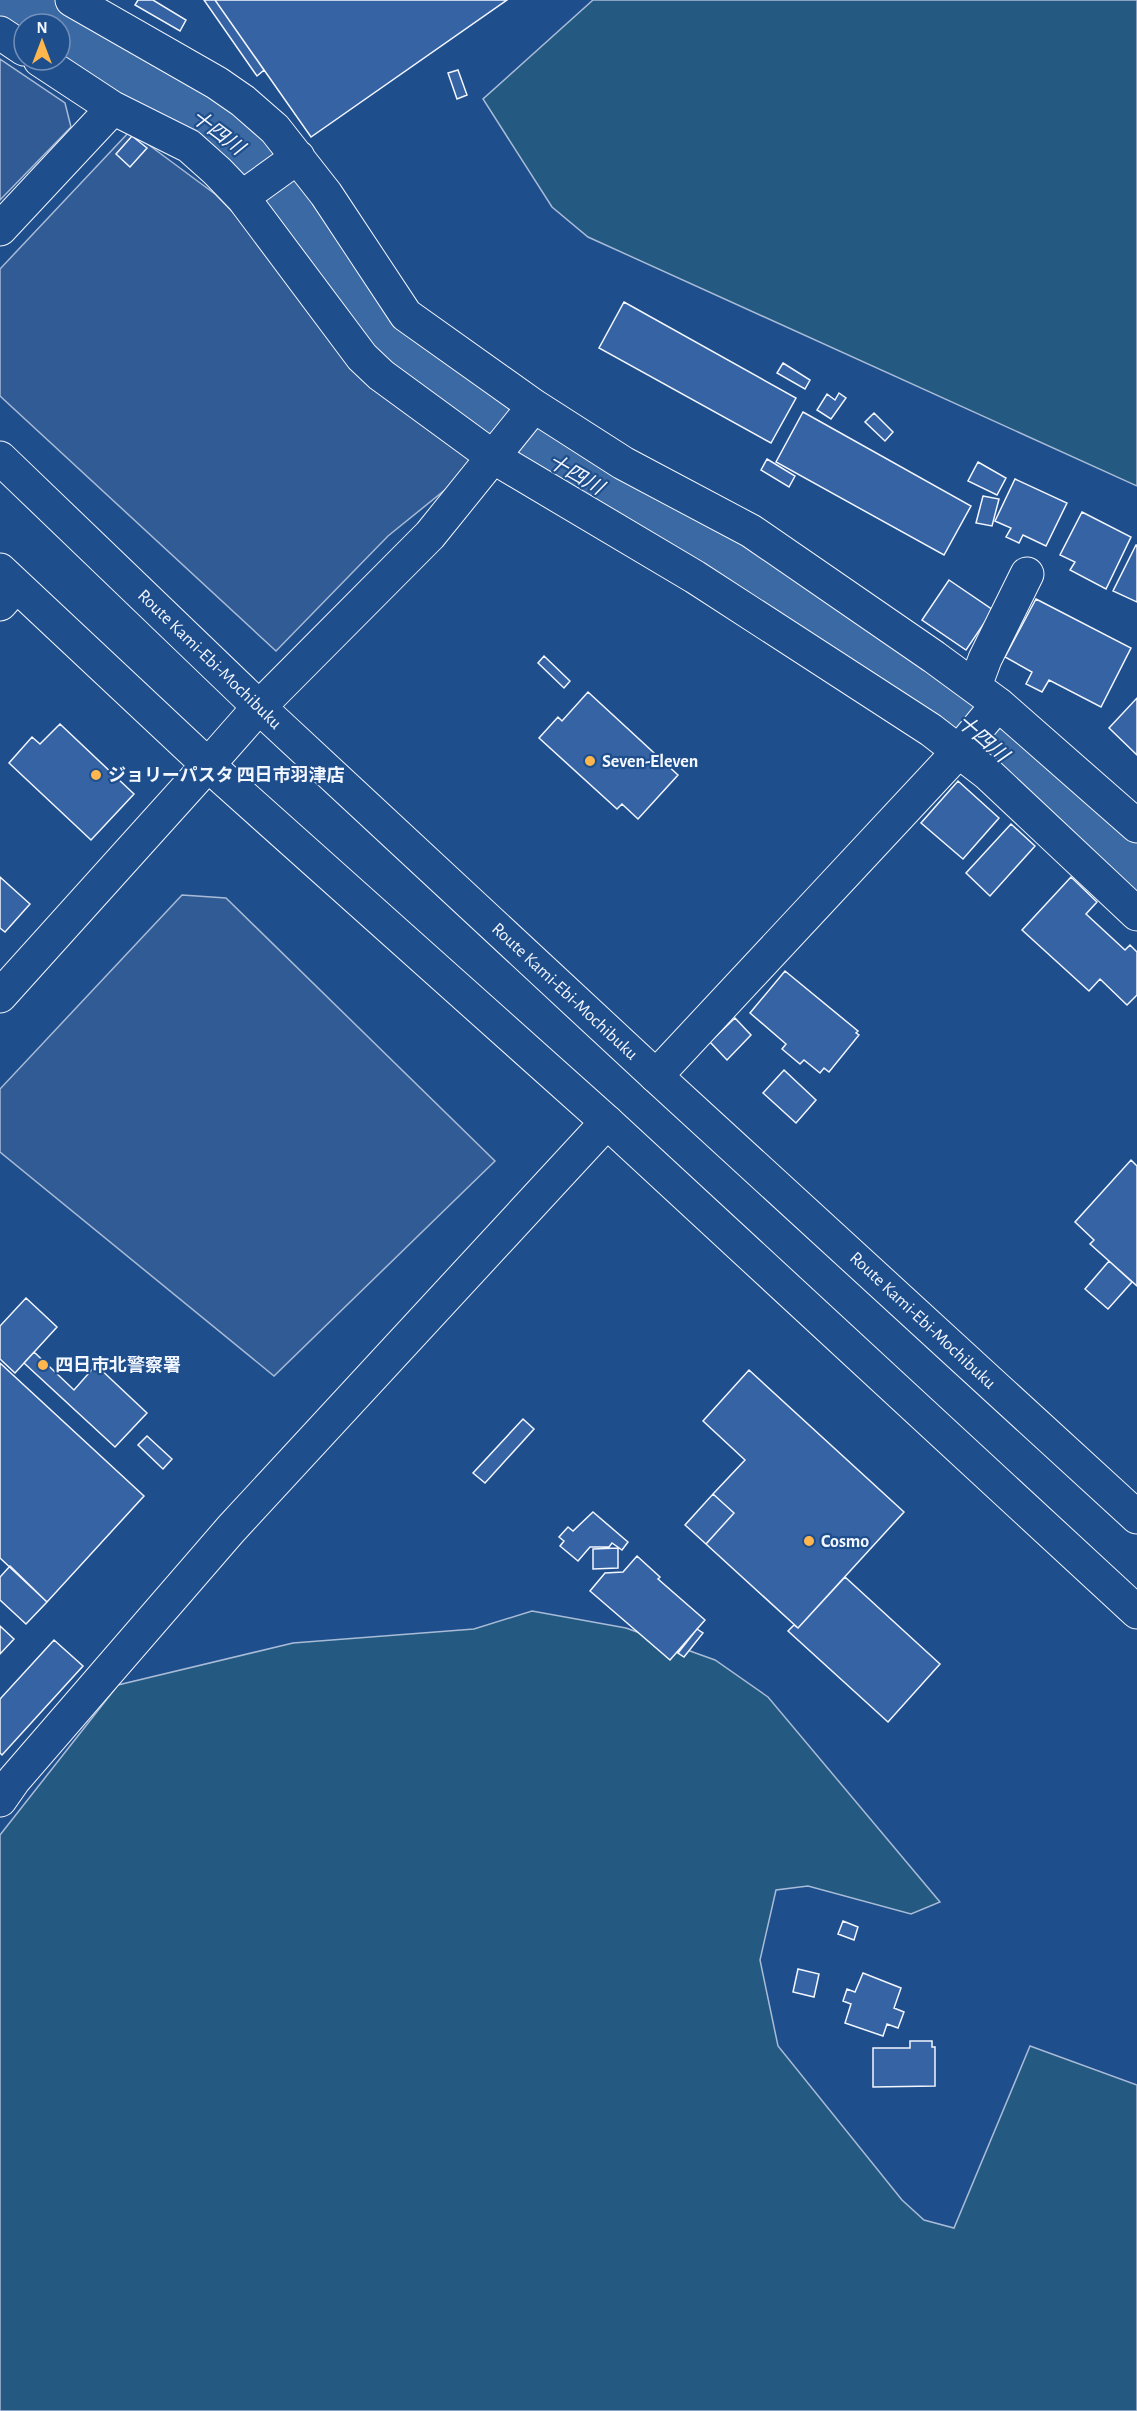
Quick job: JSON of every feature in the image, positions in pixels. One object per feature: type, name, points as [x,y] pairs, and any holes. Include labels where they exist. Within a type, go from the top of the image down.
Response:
[{"type":"street","points":[[72,0],[243,100],[275,129],[291,162],[326,194],[406,315],[533,407],[623,463],[752,531],[988,701],[1137,826]]},
{"type":"street","points":[[58,72],[113,108],[189,146],[217,171],[243,198],[362,357],[381,375],[495,454],[764,620],[931,730],[962,747],[1137,915]]},
{"type":"street","points":[[0,229],[113,108]]},
{"type":"street","points":[[248,193],[291,162]]},
{"type":"street","points":[[0,996],[259,707],[430,535],[533,407]]},
{"type":"street","name":"Route Kami-Ebi-Mochibuku","points":[[0,458],[259,707],[656,1076],[1137,1517]]},
{"type":"street","points":[[656,1076],[962,747],[988,701],[985,659],[1027,574]]},
{"type":"street","points":[[5,586],[607,1122],[1137,1612]]},
{"type":"street","points":[[0,1800],[14,1780],[231,1529],[607,1122]]},
{"type":"shaded area","points":[[593,0],[1137,0],[1137,486],[588,237],[552,207],[483,99]]},
{"type":"shaded area","points":[[0,59],[12,67],[12,72],[19,72],[65,103],[71,127],[0,200]]},
{"type":"shaded area","points":[[130,131],[215,194],[473,456],[451,485],[388,536],[276,651],[0,396],[0,269]]},
{"type":"shaded area","points":[[182,895],[226,898],[495,1161],[274,1376],[0,1152],[0,1089]]},
{"type":"shaded area","points":[[532,1611],[626,1628],[715,1660],[768,1697],[940,1902],[911,1914],[808,1886],[776,1890],[760,1960],[778,2046],[902,2200],[924,2220],[954,2228],[1030,2046],[1137,2085],[1137,2411],[0,2411],[0,1835],[118,1685],[293,1643],[474,1629]]},
{"type":"building","points":[[138,0],[153,0],[186,20],[180,31],[135,5]]},
{"type":"building","points":[[204,0],[215,0],[264,70],[257,76]]},
{"type":"building","points":[[215,0],[507,0],[311,137]]},
{"type":"building","points":[[458,70],[467,95],[457,99],[448,73]]},
{"type":"building","points":[[132,136],[147,148],[130,167],[116,154]]},
{"type":"building","points":[[624,302],[796,398],[771,443],[599,348]]},
{"type":"building","points":[[783,363],[810,380],[805,389],[777,373]]},
{"type":"building","points":[[839,393],[846,398],[831,419],[817,410],[827,394],[835,400]]},
{"type":"building","points":[[803,412],[971,506],[944,555],[776,462]]},
{"type":"building","points":[[874,413],[893,432],[885,441],[865,422]]},
{"type":"building","points":[[767,459],[795,476],[789,487],[761,470]]},
{"type":"building","points":[[978,462],[1006,478],[997,495],[968,481]]},
{"type":"building","points":[[1015,479],[1067,503],[1046,546],[1023,535],[1019,543],[1006,537],[1011,528],[995,521]]},
{"type":"building","points":[[983,496],[999,499],[992,526],[976,523]]},
{"type":"building","points":[[1082,512],[1131,537],[1106,589],[1070,570],[1075,562],[1060,555]]},
{"type":"building","points":[[1137,545],[1137,602],[1113,591]]},
{"type":"building","points":[[949,580],[993,610],[966,650],[922,620]]},
{"type":"building","points":[[1036,599],[1131,648],[1101,707],[1049,680],[1042,692],[1026,684],[1032,672],[1005,657]]},
{"type":"building","points":[[544,656],[570,681],[564,688],[538,663]]},
{"type":"building","points":[[588,692],[678,775],[638,819],[622,804],[617,809],[539,738],[558,717],[562,721]]},
{"type":"building","points":[[1137,698],[1137,755],[1109,728]]},
{"type":"building","points":[[60,724],[134,794],[91,840],[9,763],[32,737],[40,744]]},
{"type":"building","points":[[958,781],[999,818],[963,859],[921,823]]},
{"type":"building","points":[[1011,824],[1035,846],[990,896],[966,873]]},
{"type":"building","points":[[0,877],[30,904],[5,932],[0,928]]},
{"type":"building","points":[[1071,877],[1097,902],[1086,914],[1125,950],[1130,945],[1137,952],[1137,995],[1127,1005],[1100,979],[1089,991],[1022,930]]},
{"type":"building","points":[[785,971],[858,1031],[856,1033],[859,1035],[829,1072],[824,1068],[820,1073],[804,1060],[800,1064],[782,1049],[786,1044],[750,1013]]},
{"type":"building","points":[[735,1018],[751,1035],[727,1060],[710,1042]]},
{"type":"building","points":[[784,1070],[816,1100],[796,1123],[763,1093]]},
{"type":"building","points":[[1131,1160],[1137,1166],[1137,1286],[1090,1244],[1094,1240],[1075,1222]]},
{"type":"building","points":[[1109,1261],[1132,1282],[1108,1309],[1085,1289]]},
{"type":"building","points":[[26,1298],[57,1327],[15,1373],[0,1359],[0,1326]]},
{"type":"building","points":[[34,1352],[74,1390],[96,1365],[147,1413],[115,1447],[24,1363]]},
{"type":"building","points":[[0,1363],[144,1496],[47,1602],[0,1558]]},
{"type":"building","points":[[749,1370],[904,1512],[798,1628],[706,1544],[734,1513],[713,1494],[745,1460],[703,1421]]},
{"type":"building","points":[[523,1419],[534,1429],[485,1483],[473,1473]]},
{"type":"building","points":[[147,1436],[172,1459],[163,1469],[138,1445]]},
{"type":"building","points":[[713,1494],[734,1513],[706,1544],[685,1525]]},
{"type":"building","points":[[593,1512],[628,1542],[622,1550],[612,1543],[609,1547],[590,1547],[578,1561],[560,1546],[564,1541],[559,1537],[568,1527],[573,1531]]},
{"type":"building","points":[[618,1548],[618,1568],[593,1569],[593,1549]]},
{"type":"building","points":[[637,1556],[660,1577],[658,1579],[705,1620],[670,1660],[590,1591],[605,1573],[623,1572]]},
{"type":"building","points":[[10,1566],[47,1602],[26,1624],[0,1600],[0,1577]]},
{"type":"building","points":[[845,1577],[940,1664],[888,1722],[788,1631],[794,1625],[798,1628]]},
{"type":"building","points":[[0,1626],[14,1639],[0,1654]]},
{"type":"building","points":[[697,1629],[703,1633],[684,1657],[678,1653]]},
{"type":"building","points":[[54,1640],[83,1666],[2,1755],[0,1753],[0,1699]]},
{"type":"building","points":[[843,1921],[858,1927],[854,1940],[838,1934]]},
{"type":"building","points":[[798,1969],[819,1974],[814,1997],[793,1992]]},
{"type":"building","points":[[863,1973],[901,1988],[894,2008],[904,2012],[898,2028],[887,2024],[883,2036],[845,2023],[851,2004],[843,2001],[847,1989],[855,1992]]},
{"type":"building","points":[[910,2041],[932,2041],[932,2047],[935,2047],[935,2086],[873,2087],[873,2048],[910,2048]]},
{"type":"waterway","name":"十四川","points":[[13,0],[24,12]]},
{"type":"waterway","name":"十四川","points":[[72,43],[105,64],[219,127],[243,146],[337,261],[382,341],[407,362],[533,449],[736,566],[959,715],[1137,872]]},
{"type":"place","name":"Seven-Eleven","points":[[590,761]]},
{"type":"place","name":"ジョリーパスタ 四日市羽津店","points":[[96,775]]},
{"type":"place","name":"四日市北警察署","points":[[43,1365]]},
{"type":"place","name":"Cosmo","points":[[809,1541]]}]
